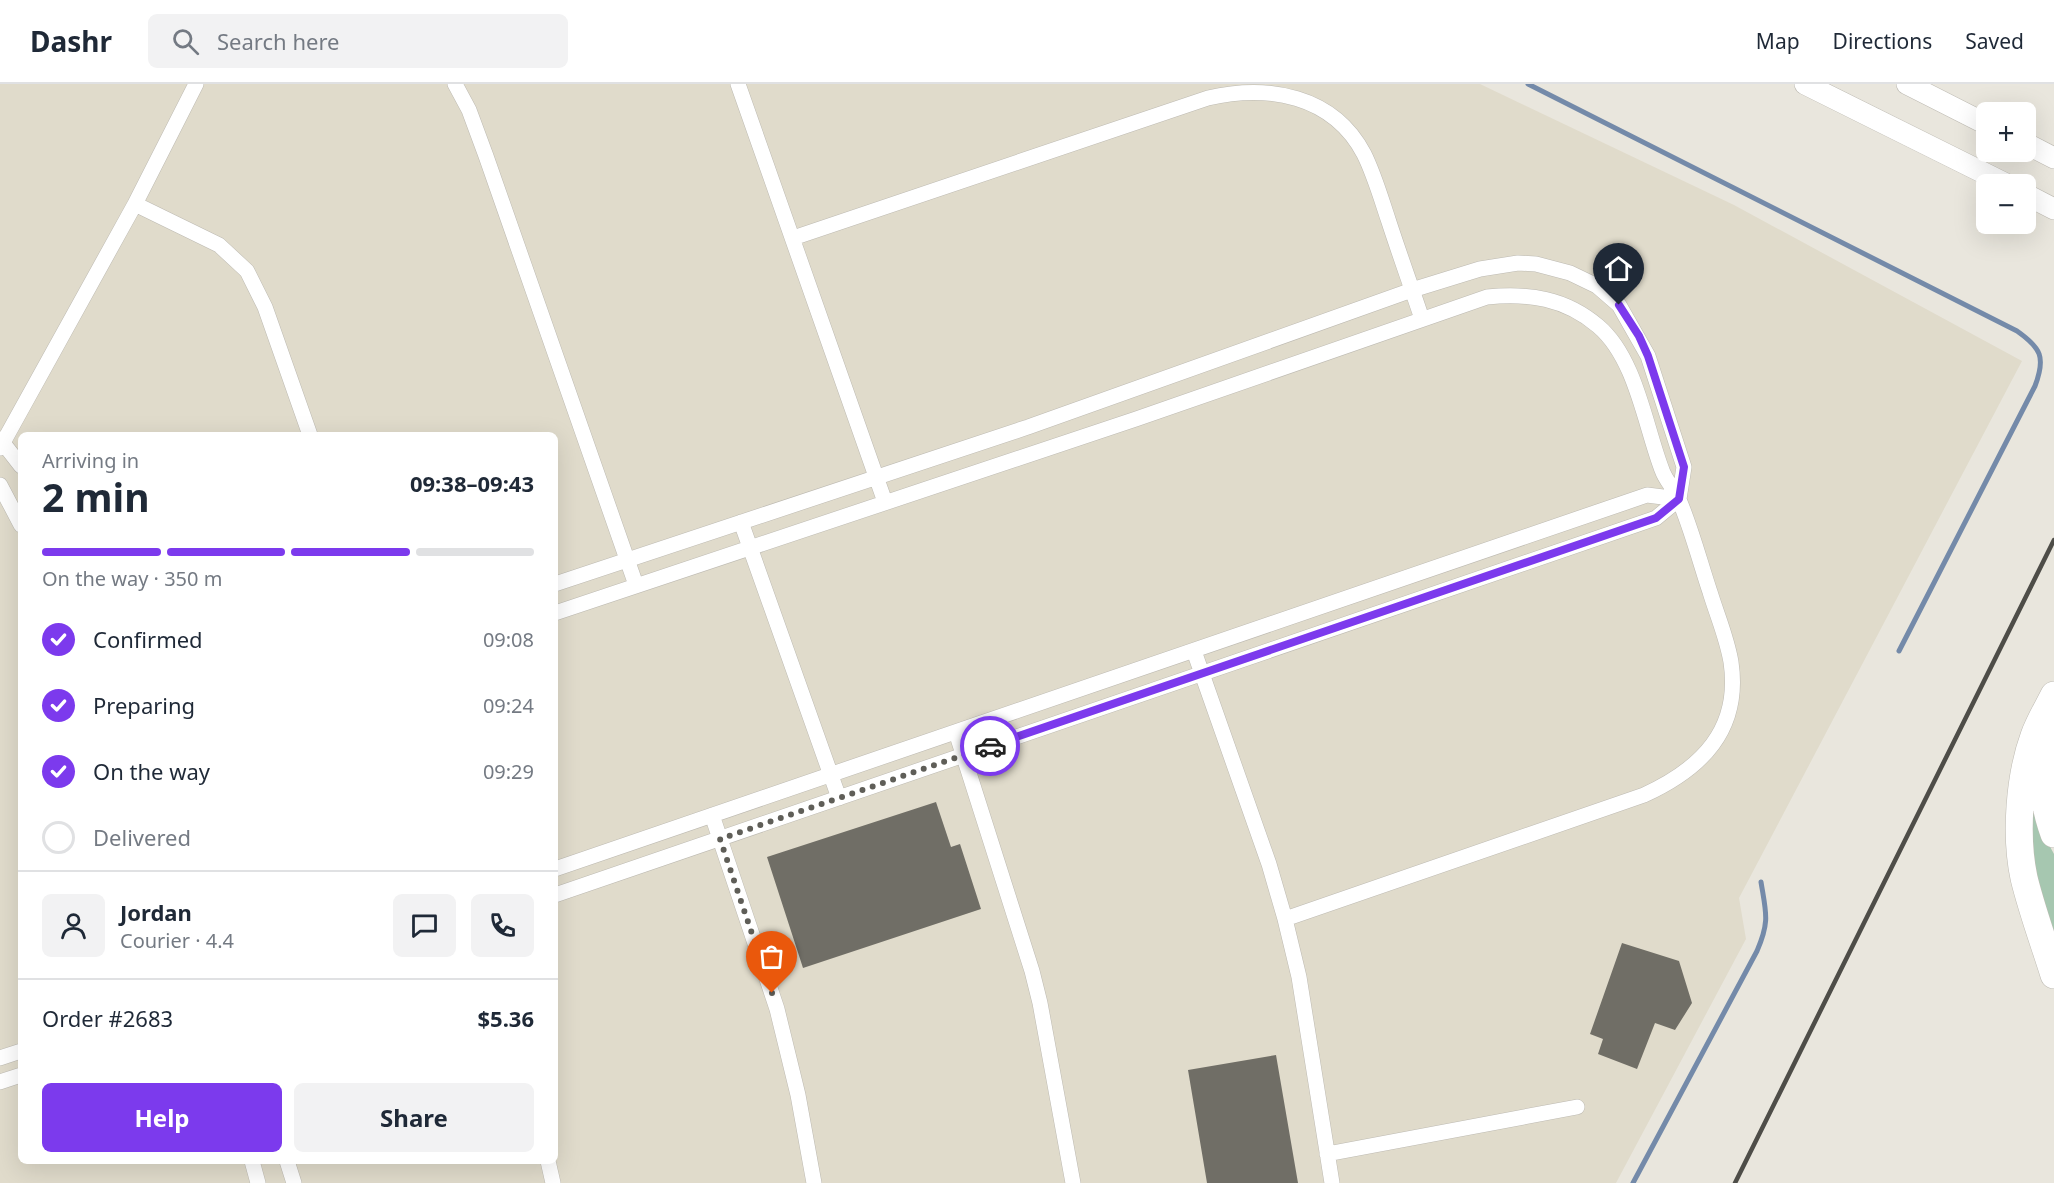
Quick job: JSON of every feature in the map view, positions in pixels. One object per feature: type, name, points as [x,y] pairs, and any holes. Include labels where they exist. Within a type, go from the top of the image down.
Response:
[{"type":"highway","points":[[2054,695],[2042,717],[2029,754],[2020,832],[2024,877],[2054,975]]},
{"type":"highway","points":[[2054,737],[2044,777],[2045,799],[2054,834]]},
{"type":"street","points":[[18,463],[1,443],[135,204],[196,84]]},
{"type":"street","points":[[455,84],[469,110],[486,156],[636,585]]},
{"type":"street","points":[[738,84],[874,477],[885,502]]},
{"type":"street","points":[[1805,84],[1986,174]]},
{"type":"street","points":[[1907,84],[1976,119]]},
{"type":"street","points":[[793,238],[1208,98],[1230,93],[1267,91],[1288,96],[1327,112],[1341,122],[1353,137],[1372,173],[1422,319]]},
{"type":"street","points":[[2036,149],[2054,158]]},
{"type":"street","points":[[2036,199],[2054,208]]},
{"type":"street","points":[[135,204],[219,245],[247,271],[265,307],[309,432]]},
{"type":"street","points":[[558,583],[628,562],[1127,393],[1412,290],[1500,265],[1536,264],[1554,268],[1584,279],[1610,296],[1629,319],[1648,356],[1684,467],[1679,499],[1656,518],[558,894]]},
{"type":"street","points":[[558,612],[1136,419],[1487,297],[1542,297],[1598,326],[1609,338],[1625,364],[1663,473],[1679,499],[1731,661],[1731,699],[1726,717],[1711,750],[1682,776],[1644,795],[1286,919]]},
{"type":"street","points":[[1625,364],[1648,356]]},
{"type":"street","points":[[1127,393],[1136,419]]},
{"type":"street","points":[[0,485],[18,519]]},
{"type":"street","points":[[558,868],[1647,495],[1679,499]]},
{"type":"street","points":[[741,522],[839,798]]},
{"type":"street","points":[[1194,651],[1286,919],[1299,977],[1332,1183]]},
{"type":"street","points":[[956,732],[1023,937],[1035,982],[1073,1183]]},
{"type":"street","points":[[712,815],[777,1008],[798,1095],[814,1183]]},
{"type":"street","points":[[0,1058],[18,1052]]},
{"type":"street","points":[[0,1082],[18,1076]]},
{"type":"street","points":[[1327,1154],[1577,1107]]},
{"type":"street","points":[[253,1164],[258,1183]]},
{"type":"street","points":[[289,1164],[294,1183]]},
{"type":"street","points":[[549,1164],[553,1183]]},
{"type":"shaded area","points":[[0,84],[1480,84],[1734,205],[2022,361],[1739,898],[1746,939],[1616,1183],[0,1183]]},
{"type":"green space","points":[[2050,721],[2048,843],[2054,854],[2054,945],[2040,900],[2029,821]]},
{"type":"building","points":[[936,802],[951,847],[960,844],[981,909],[803,968],[767,857]]},
{"type":"building","points":[[1622,943],[1679,961],[1692,1003],[1675,1030],[1655,1023],[1637,1069],[1598,1054],[1603,1039],[1590,1034]]},
{"type":"building","points":[[1276,1055],[1298,1183],[1207,1183],[1188,1070]]},
{"type":"waterway","points":[[1528,84],[2017,331],[2036,348],[2040,368],[2035,386],[1899,651]]},
{"type":"waterway","points":[[1633,1183],[1757,951],[1764,932],[1766,917],[1761,882]]},
{"type":"railway","points":[[1735,1183],[2054,540]]},
{"type":"way so far","points":[[772,993],[720,839],[990,746]]},
{"type":"route","points":[[990,746],[1656,518],[1679,499],[1684,467],[1648,356],[1639,336],[1619,305]]}]
